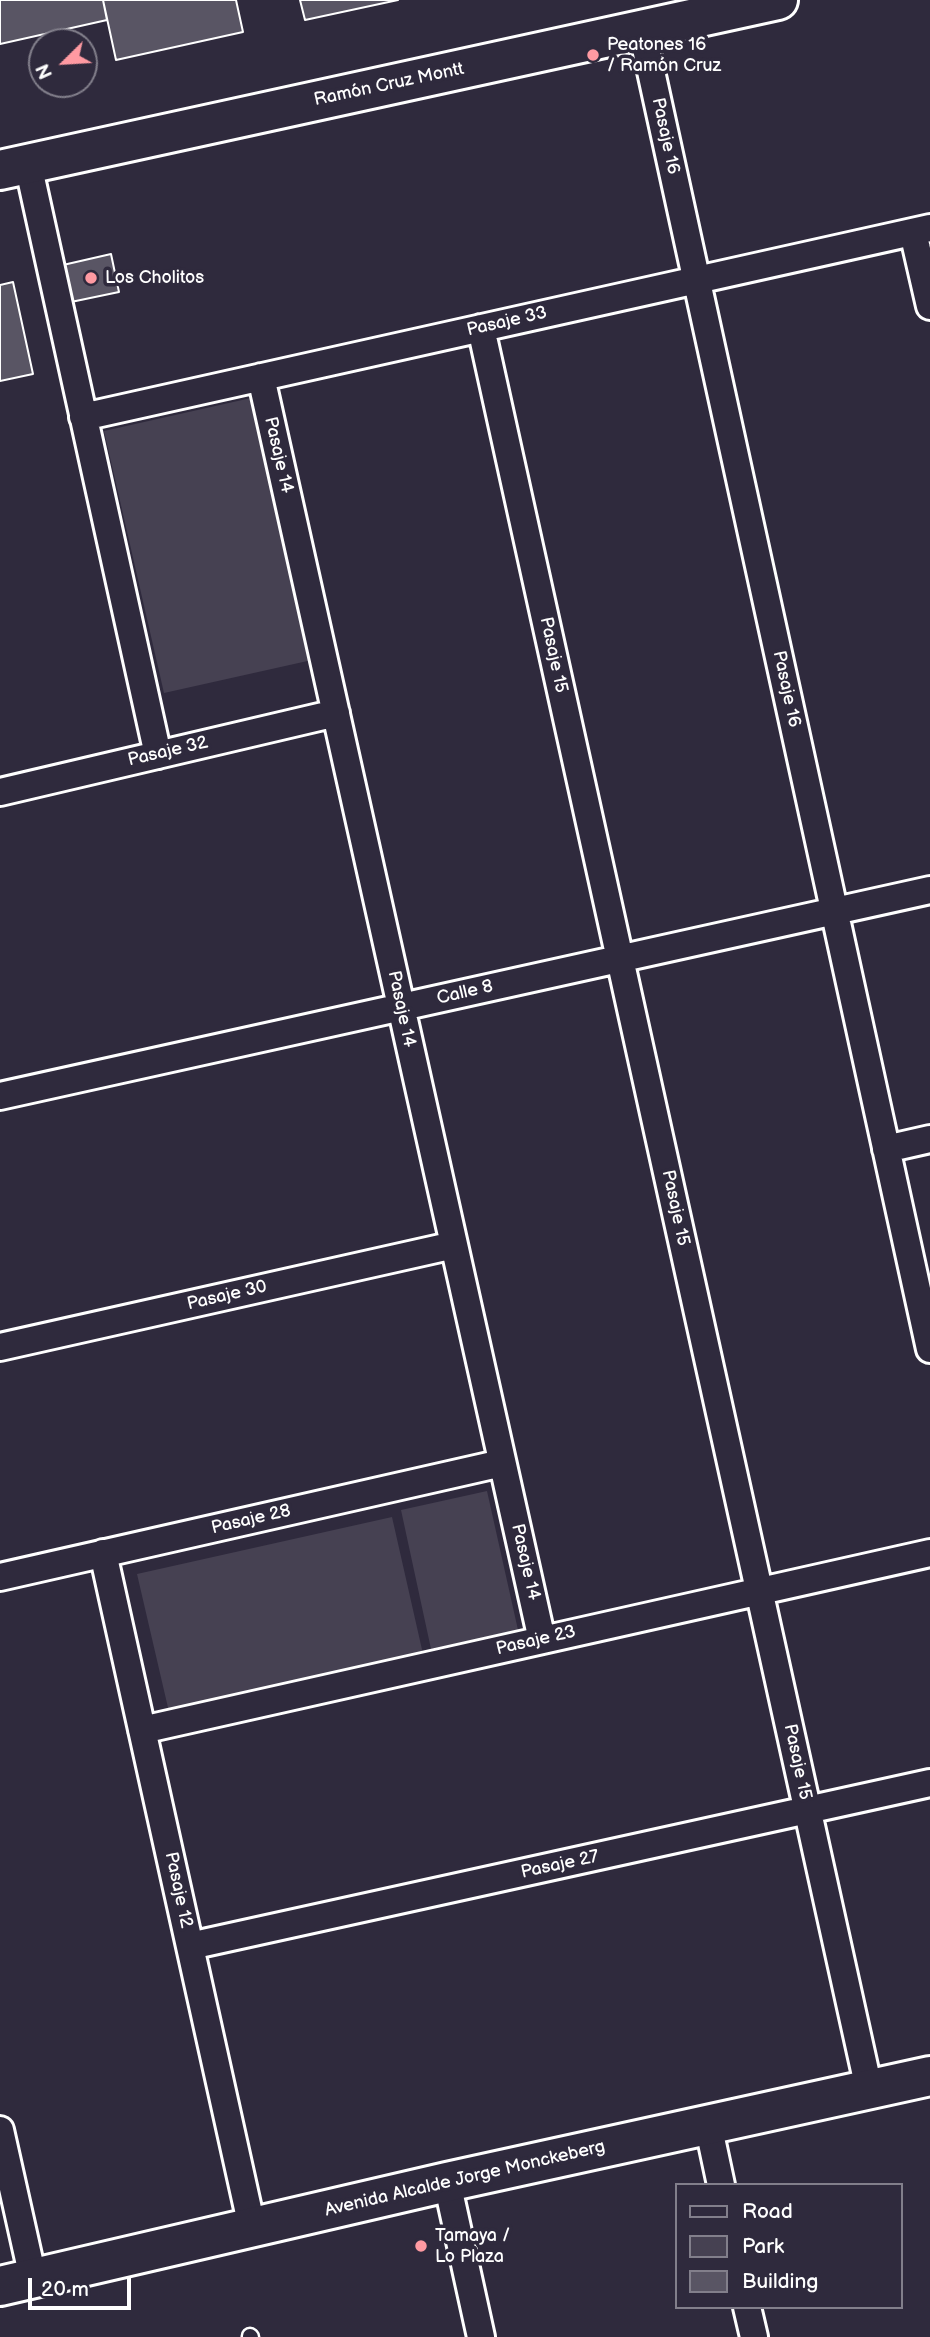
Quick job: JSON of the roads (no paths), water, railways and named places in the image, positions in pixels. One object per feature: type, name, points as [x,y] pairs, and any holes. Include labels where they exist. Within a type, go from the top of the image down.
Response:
[{"type":"main road","name":"Ramón Cruz Montt","points":[[14,167],[642,30],[689,14],[778,0]]},
{"type":"main road","name":"Avenida Alcalde Jorge Monckeberg","points":[[17,2282],[447,2182],[930,2076]]},
{"type":"street","name":"Pasaje 16","points":[[642,30],[930,1349]]},
{"type":"street","points":[[14,167],[83,416],[158,755]]},
{"type":"street","points":[[922,230],[930,306]]},
{"type":"street","name":"Pasaje 33","points":[[83,416],[922,230]]},
{"type":"street","name":"Pasaje 15","points":[[481,328],[869,2089]]},
{"type":"street","name":"Pasaje 14","points":[[261,377],[542,1640]]},
{"type":"street","name":"Pasaje 32","points":[[0,792],[336,713]]},
{"type":"street","name":"Calle 8","points":[[0,1096],[930,890]]},
{"type":"street","points":[[886,1149],[930,1139]]},
{"type":"street","name":"Pasaje 30","points":[[0,1347],[454,1245]]},
{"type":"street","name":"Pasaje 28","points":[[0,1577],[502,1463]]},
{"type":"street","name":"Pasaje 12","points":[[103,1553],[253,2227]]},
{"type":"street","name":"Pasaje 23","points":[[142,1730],[930,1553]]},
{"type":"street","name":"Pasaje 27","points":[[190,1946],[930,1783]]},
{"type":"street","points":[[708,2124],[721,2183]]},
{"type":"street","points":[[0,2130],[17,2282]]},
{"type":"street","points":[[447,2182],[481,2337]]},
{"type":"street","points":[[747,2309],[754,2337]]},
{"type":"place","name":"Peatones 16 / Ramón Cruz","points":[[593,55]]},
{"type":"place","name":"Los Cholitos","points":[[91,278]]},
{"type":"place","name":"Tamaya / Lo Plaza","points":[[421,2246]]}]
